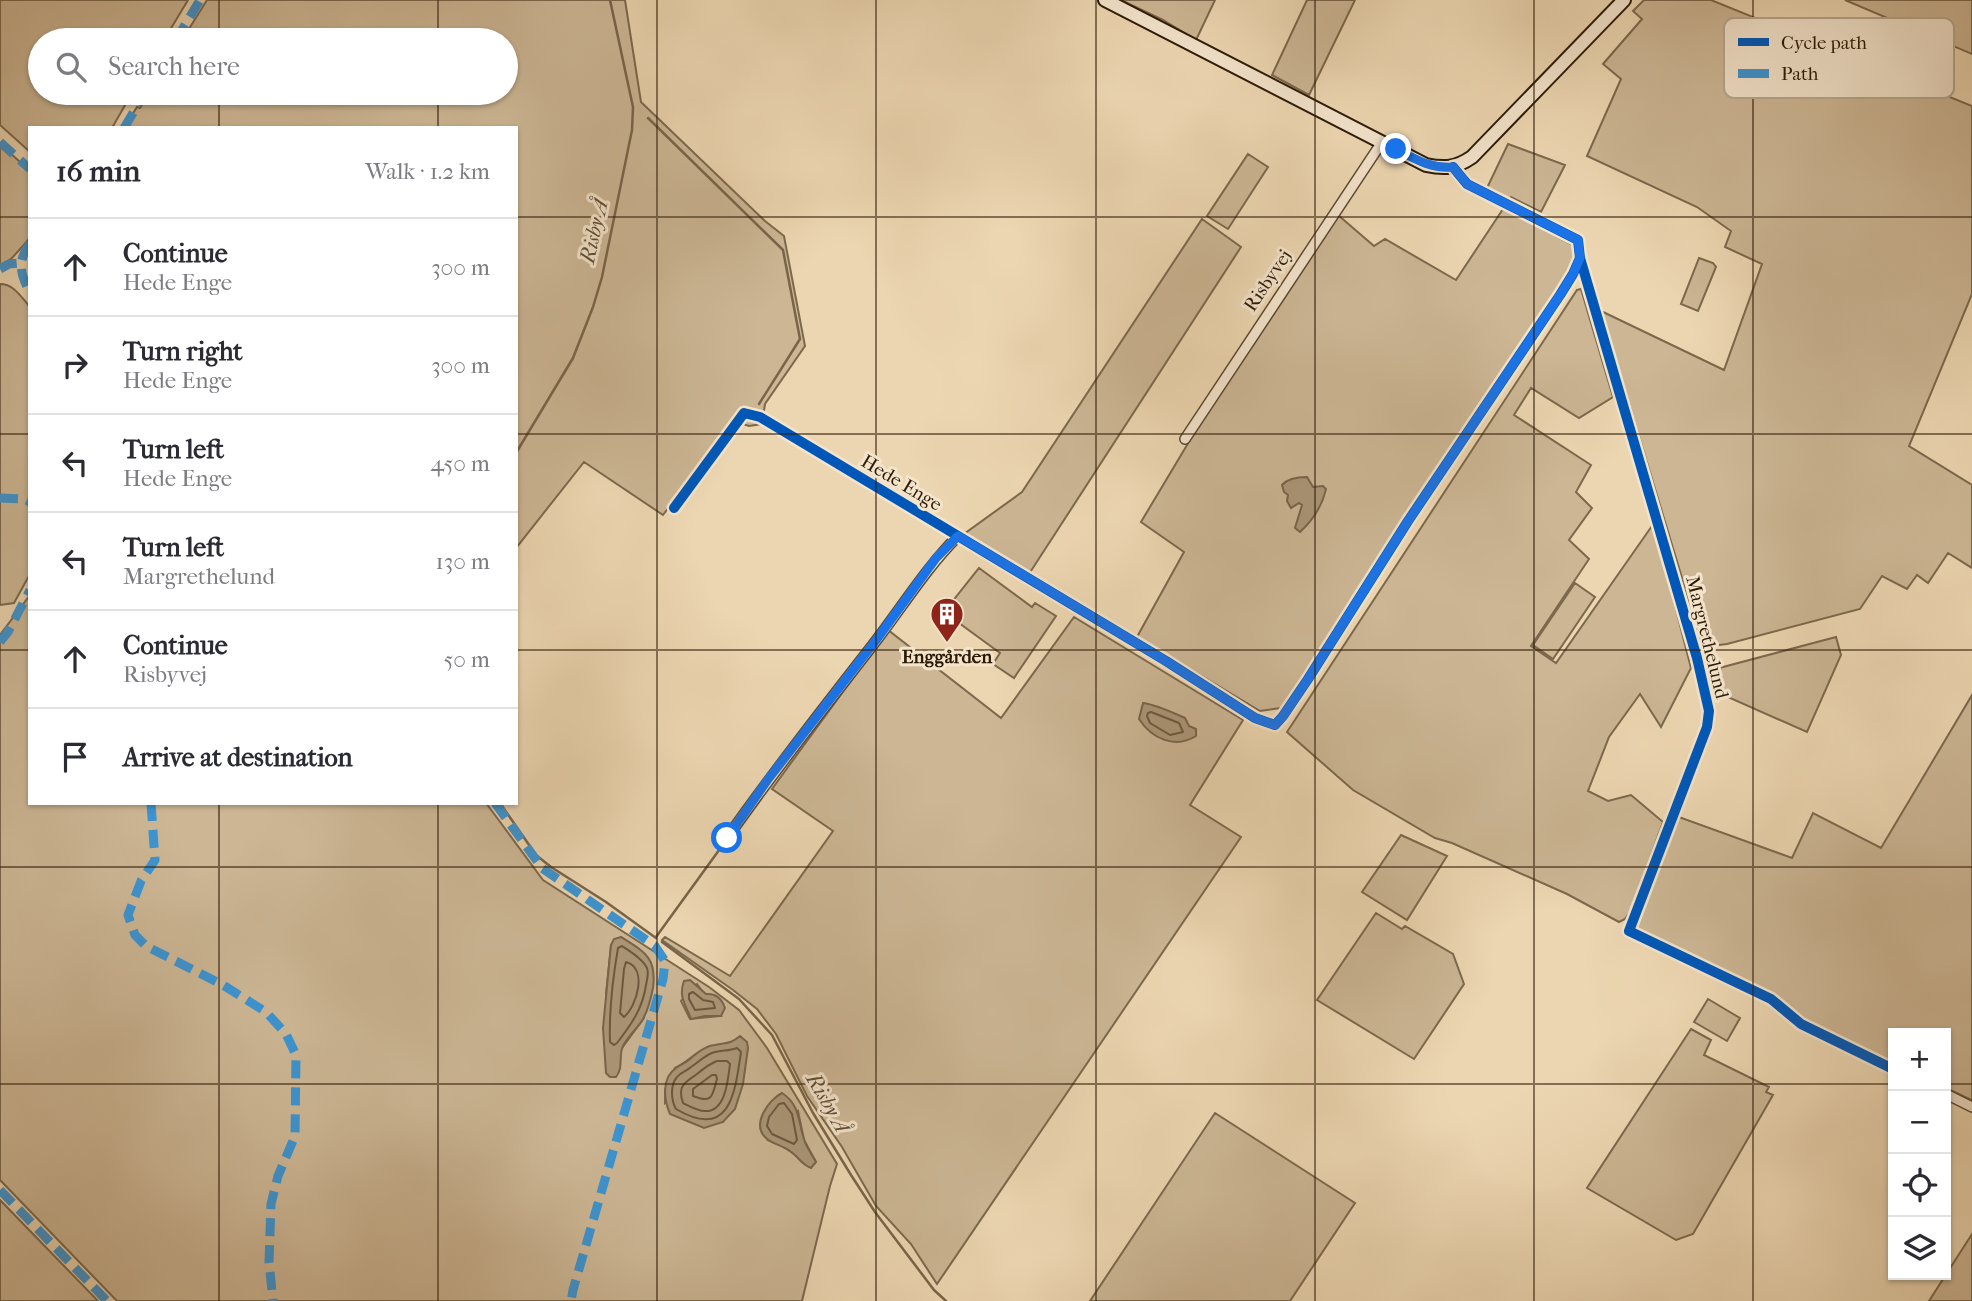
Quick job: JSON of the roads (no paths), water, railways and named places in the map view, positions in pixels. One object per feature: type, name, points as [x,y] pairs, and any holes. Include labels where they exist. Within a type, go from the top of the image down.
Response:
[{"type":"street","points":[[1105,0],[1382,142],[1426,164],[1441,168],[1453,167],[1472,157],[1624,0]]},
{"type":"street","name":"Risbyvej","points":[[1185,439],[1382,142]]},
{"type":"street","name":"Margrethelund","points":[[1453,167],[1467,184],[1578,240],[1580,258],[1694,645],[1709,711],[1707,727],[1629,931],[1771,999],[1801,1024],[1888,1067]]},
{"type":"street","name":"Hede Enge","points":[[674,508],[744,413],[760,417],[1166,661],[1255,718],[1275,725],[1560,295],[1580,258]]},
{"type":"street","points":[[727,838],[769,778],[936,558],[958,536]]},
{"type":"street","points":[[1951,1096],[1972,1107]]},
{"type":"water","points":[[1307,477],[1313,487],[1323,486],[1326,489],[1316,513],[1300,532],[1295,528],[1302,505],[1299,503],[1291,508],[1282,485],[1290,479]]},
{"type":"water","points":[[1143,703],[1185,718],[1189,726],[1196,729],[1196,736],[1180,742],[1157,737],[1139,719]]},
{"type":"water","points":[[621,937],[648,957],[654,978],[643,1019],[623,1046],[616,1077],[610,1077],[606,1073],[603,1028],[611,945],[614,939]]},
{"type":"water","points":[[690,980],[706,994],[713,994],[720,999],[725,1008],[721,1016],[691,1019],[682,992],[684,981]]},
{"type":"water","points":[[740,1036],[747,1042],[748,1048],[743,1084],[735,1109],[723,1122],[704,1128],[670,1114],[665,1090],[671,1072],[705,1048],[730,1042]]},
{"type":"water","points":[[782,1093],[796,1109],[805,1142],[816,1162],[811,1168],[787,1149],[768,1140],[762,1133],[760,1126],[763,1113],[771,1101]]},
{"type":"waterway","name":"Risby Å","points":[[518,450],[573,358],[602,277],[632,130],[633,107],[610,0]]},
{"type":"waterway","points":[[648,118],[783,250],[800,339],[759,404]]},
{"type":"waterway","name":"Risby Å","points":[[501,805],[536,855],[656,938]]},
{"type":"waterway","points":[[656,937],[722,846]]},
{"type":"waterway","name":"Risby Å","points":[[662,942],[739,999],[772,1035],[813,1113],[875,1212],[934,1290],[946,1301]]},
{"type":"place","name":"Enggården","points":[[947,644]]}]
